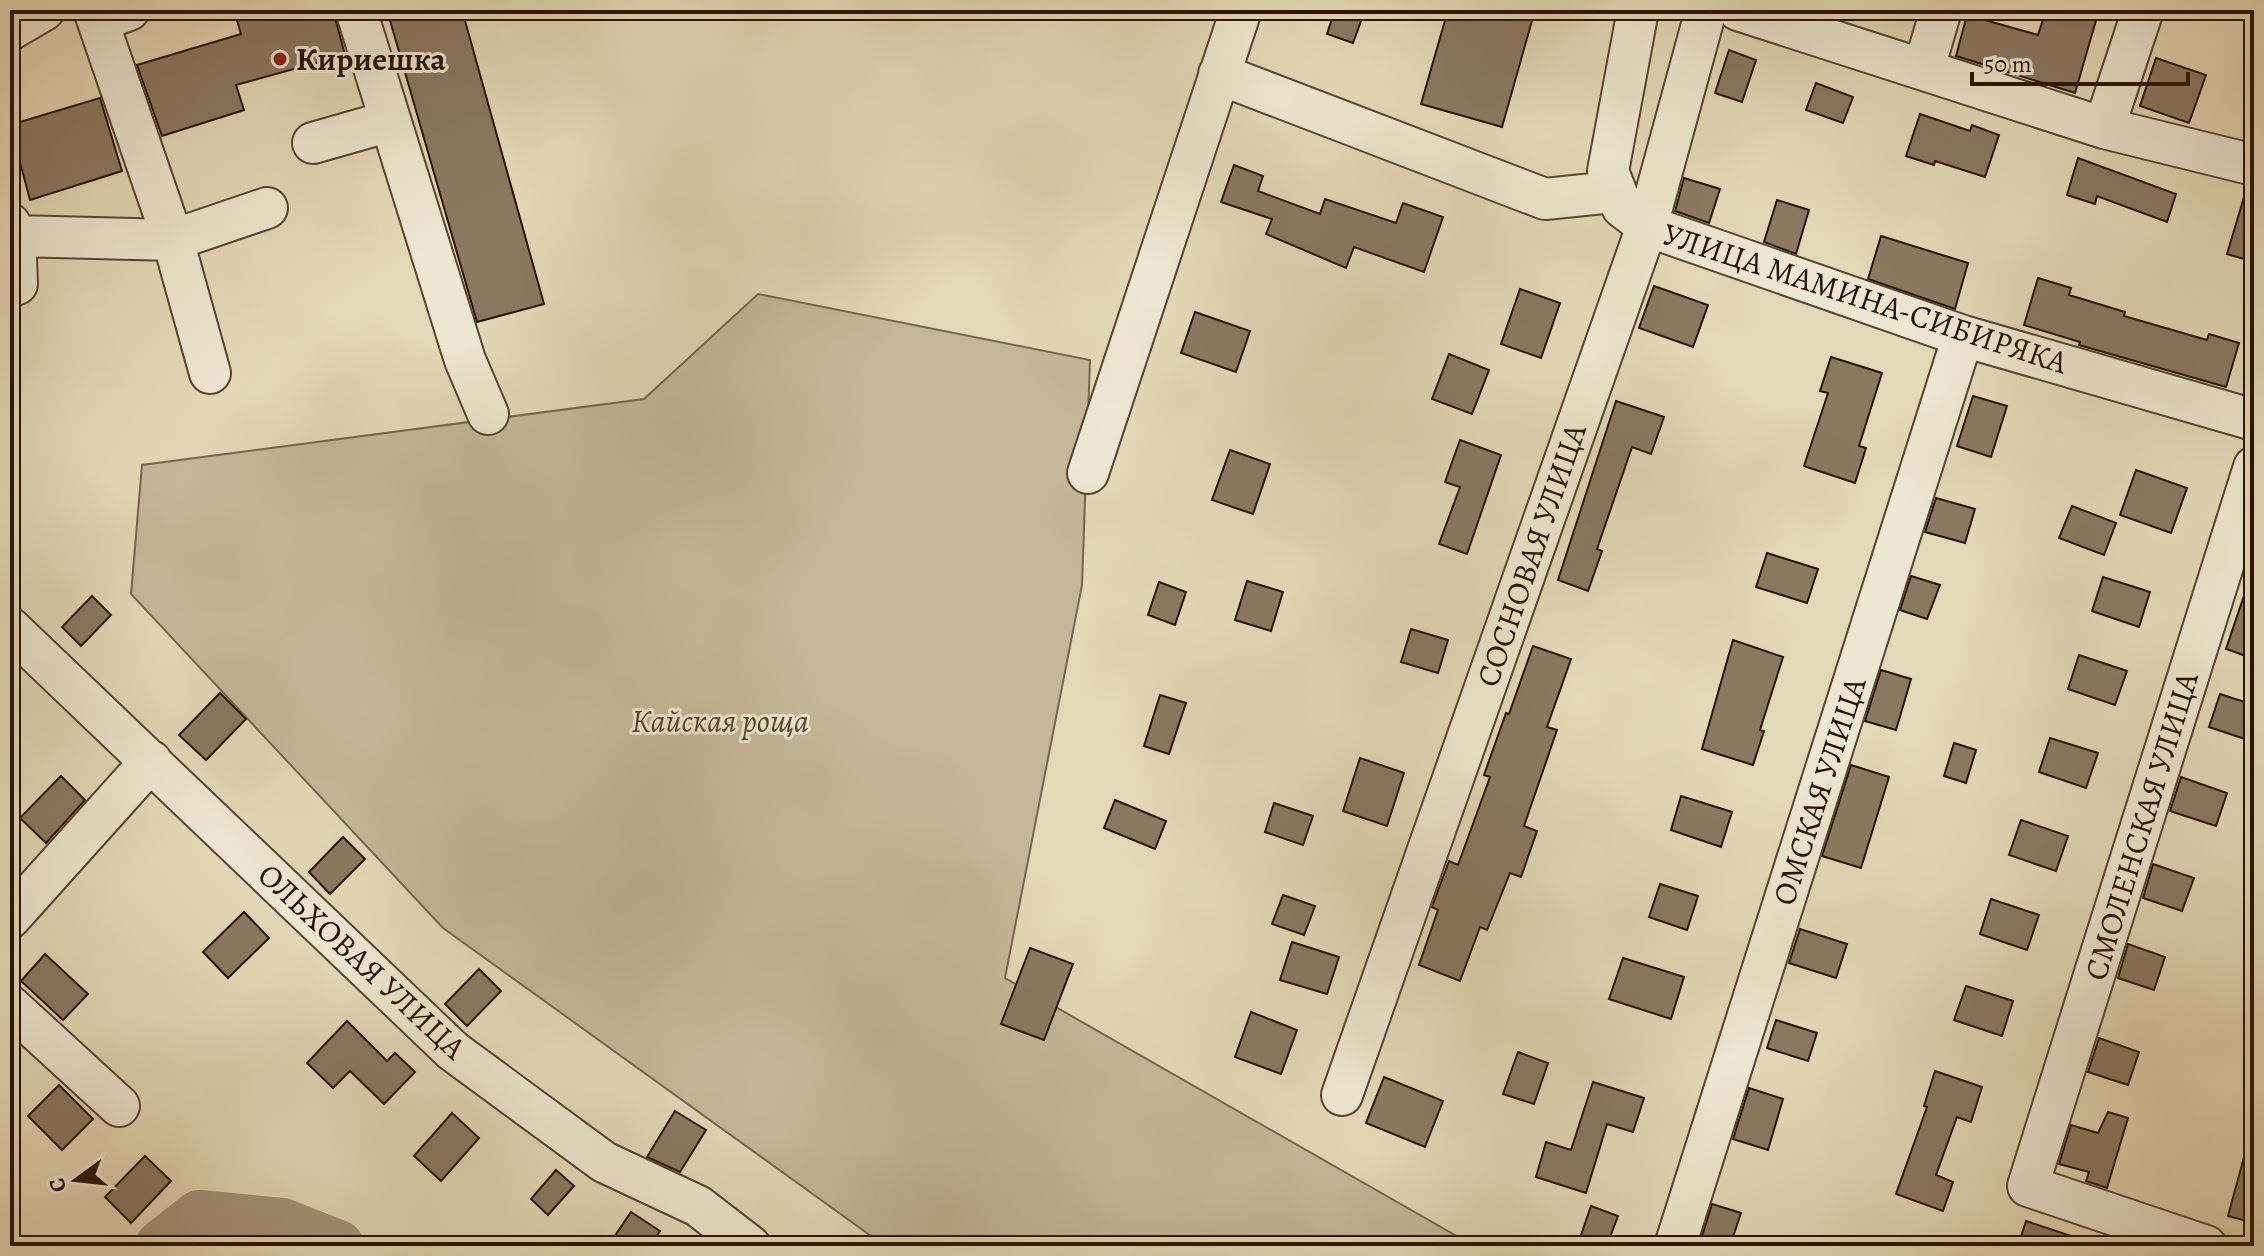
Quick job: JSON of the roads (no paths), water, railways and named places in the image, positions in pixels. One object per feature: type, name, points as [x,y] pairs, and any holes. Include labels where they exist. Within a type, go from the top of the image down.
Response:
[{"type":"street","points":[[10,30],[44,10]]},
{"type":"street","points":[[356,10],[465,360],[488,414]]},
{"type":"street","points":[[1088,473],[1241,10]]},
{"type":"street","points":[[1219,74],[1545,199],[1613,192],[1608,171],[1638,10]]},
{"type":"street","name":"СОСНОВАЯ УЛИЦА","points":[[1342,1095],[1647,226],[1706,10]]},
{"type":"street","points":[[1738,10],[2104,128],[2254,165]]},
{"type":"street","points":[[1924,68],[1941,10]]},
{"type":"street","points":[[2104,128],[2143,10]]},
{"type":"street","points":[[108,14],[210,373]]},
{"type":"street","points":[[313,143],[390,121]]},
{"type":"street","name":"УЛИЦА МАМИНА-СИБИРЯКА","points":[[1613,192],[1622,207],[1647,226],[1963,336],[2254,420]]},
{"type":"street","points":[[10,287],[17,284],[13,230],[173,240],[267,208]]},
{"type":"street","name":"ОМСКАЯ УЛИЦА","points":[[1675,1246],[1963,336]]},
{"type":"street","name":"СМОЛЕНСКАЯ УЛИЦА","points":[[2206,1246],[2028,1186],[2254,467]]},
{"type":"street","name":"ОЛЬХОВАЯ УЛИЦА","points":[[10,628],[453,1051],[604,1162],[698,1206],[750,1246]]},
{"type":"street","points":[[10,918],[151,761]]},
{"type":"street","points":[[10,1006],[119,1106]]},
{"type":"waterway","points":[[161,1246],[199,1216],[282,1224],[338,1246]]},
{"type":"place","name":"Кириешка","points":[[280,59]]},
{"type":"park label","name":"Кайская роща","points":[[720,721]]}]
